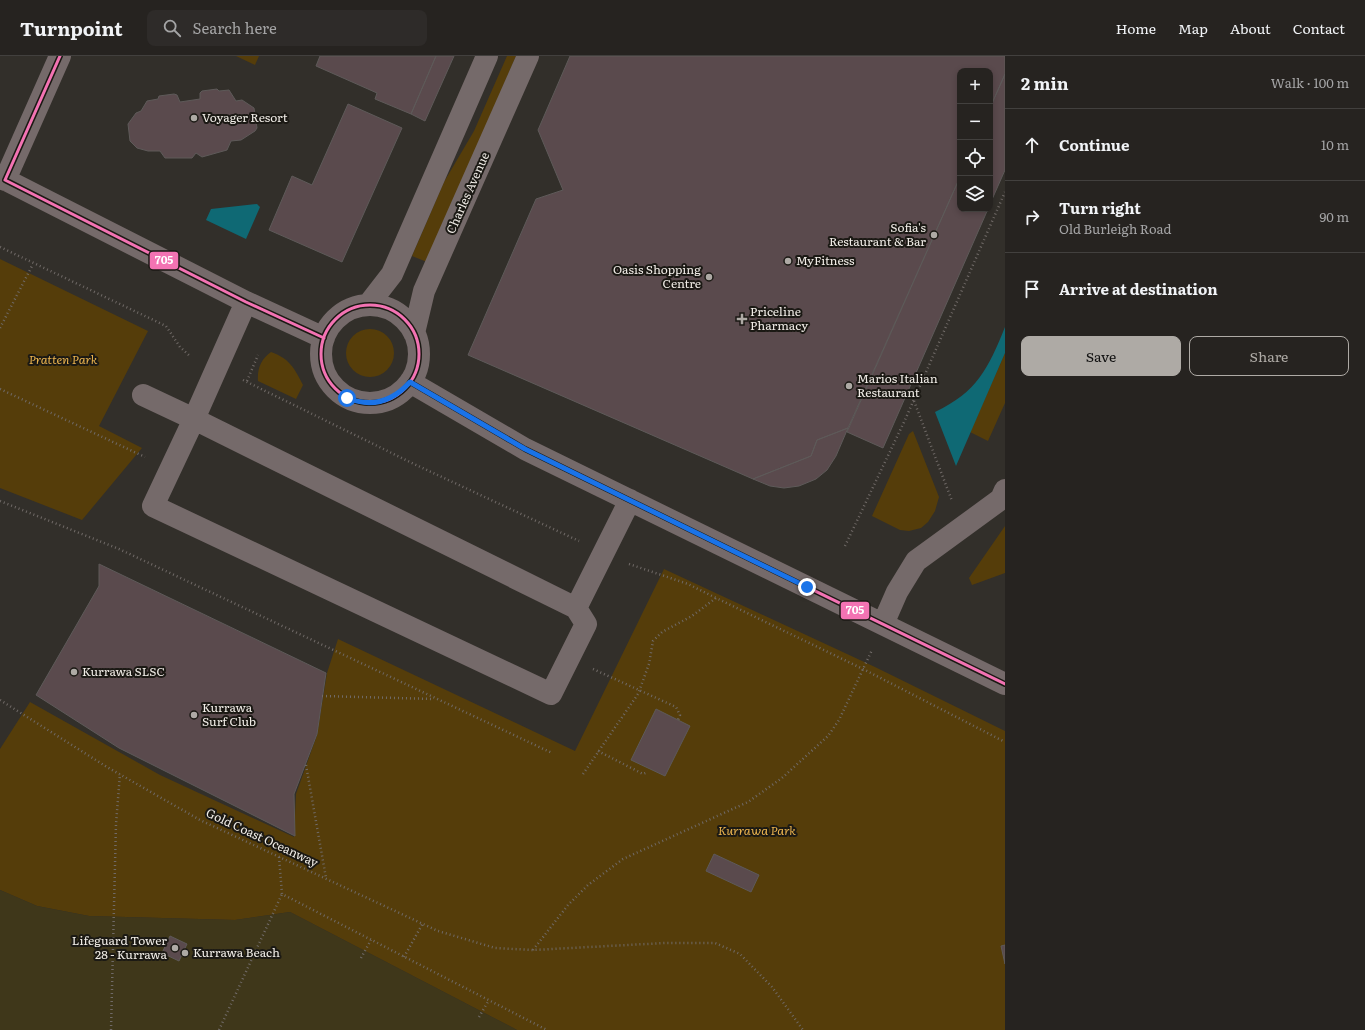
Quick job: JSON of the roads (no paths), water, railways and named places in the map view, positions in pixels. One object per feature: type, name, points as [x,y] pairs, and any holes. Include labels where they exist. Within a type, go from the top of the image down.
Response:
[{"type":"street","points":[[60,56],[3,178],[246,302],[324,338]]},
{"type":"street","points":[[368,305],[392,274],[487,56]]},
{"type":"street","points":[[445,151],[476,111],[500,56]]},
{"type":"street","name":"Charles Avenue","points":[[414,333],[424,291],[528,56]]},
{"type":"street","points":[[143,395],[194,419],[576,608],[586,624],[551,694],[153,506],[194,419],[246,302]]},
{"type":"street","points":[[368,305],[382,307],[395,312],[406,321],[414,333],[418,350],[418,358],[417,366],[410,382],[398,394],[381,402],[364,403],[347,398],[333,388],[324,372],[320,355],[324,338],[331,325],[340,315],[354,308],[368,305]]},
{"type":"street","points":[[410,382],[525,449],[1005,684]]},
{"type":"street","points":[[884,624],[897,592],[916,561],[1001,499],[1005,490]]},
{"type":"street","points":[[576,608],[605,553],[630,500]]},
{"type":"water","points":[[257,204],[260,207],[246,239],[206,220],[211,209]]},
{"type":"water","points":[[1005,327],[1005,353],[956,466],[935,412],[961,396],[979,378],[993,355]]},
{"type":"place","name":"Voyager Resort","points":[[194,118]]},
{"type":"place","name":"Sofia's Restaurant & Bar","points":[[934,235]]},
{"type":"place","name":"MyFitness","points":[[788,261]]},
{"type":"place","name":"Oasis Shopping Centre","points":[[709,277]]},
{"type":"place","name":"Priceline Pharmacy","points":[[742,319]]},
{"type":"place","name":"Marios Italian Restaurant","points":[[849,386]]},
{"type":"place","name":"Kurrawa SLSC","points":[[74,672]]},
{"type":"place","name":"Kurrawa Surf Club","points":[[194,715]]},
{"type":"place","name":"Lifeguard Tower 28 - Kurrawa","points":[[175,948]]},
{"type":"place","name":"Kurrawa Beach","points":[[185,953]]},
{"type":"park label","name":"Pratten Park","points":[[63,360]]},
{"type":"park label","name":"Kurrawa Park","points":[[757,831]]}]
